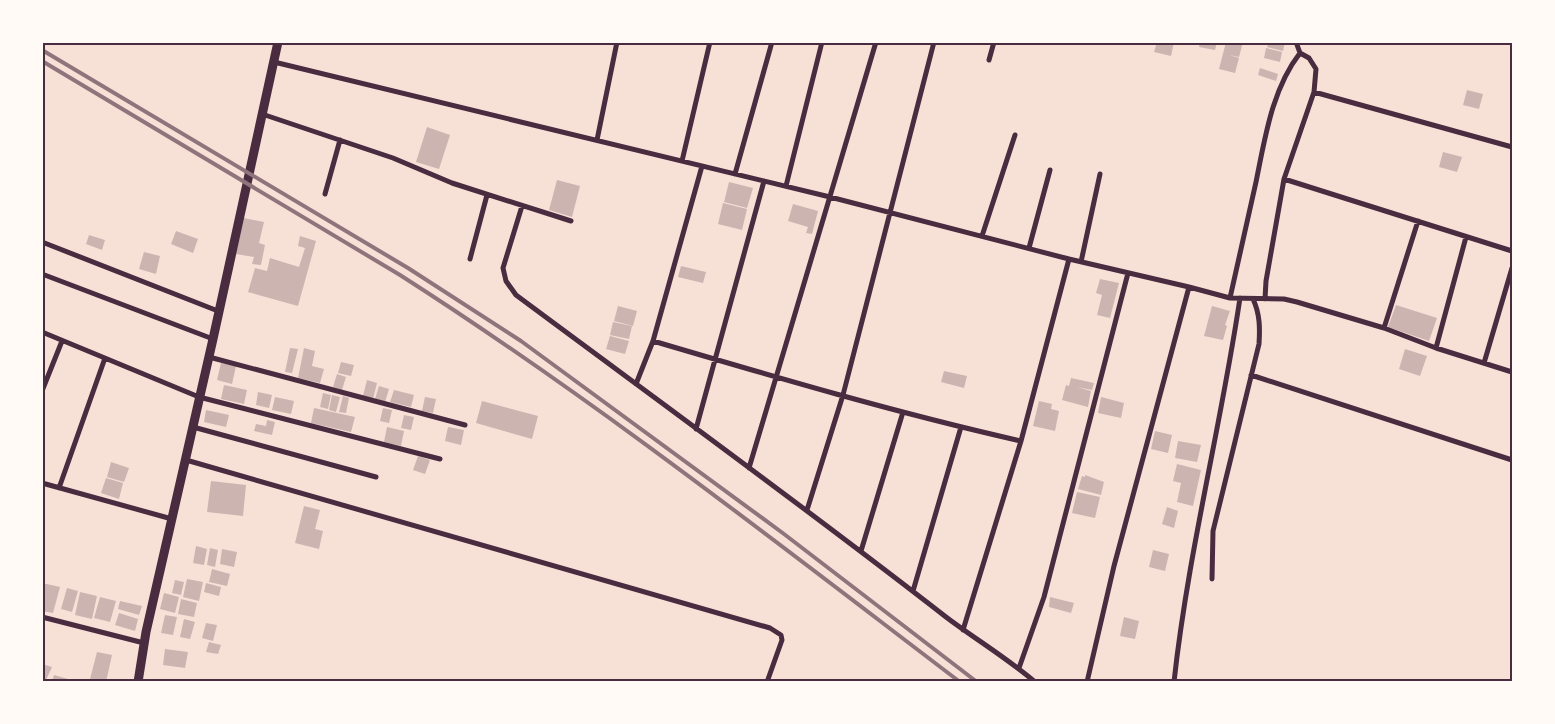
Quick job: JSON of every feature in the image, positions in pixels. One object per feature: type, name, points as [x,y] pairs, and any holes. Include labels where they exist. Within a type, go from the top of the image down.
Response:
[{"type":"street","points":[[138,682],[144,643],[278,42]]},
{"type":"street","points":[[597,140],[617,42]]},
{"type":"street","points":[[682,160],[710,42]]},
{"type":"street","points":[[735,174],[772,42]]},
{"type":"street","points":[[786,186],[822,42]]},
{"type":"street","points":[[750,468],[876,42]]},
{"type":"street","points":[[807,510],[843,394],[934,42]]},
{"type":"street","points":[[989,60],[994,42]]},
{"type":"street","points":[[1265,299],[1266,282],[1284,179],[1314,92],[1316,69],[1309,58],[1300,53],[1296,42]]},
{"type":"street","points":[[1230,298],[1272,110],[1284,78],[1291,64],[1300,53]]},
{"type":"street","points":[[274,62],[830,196],[1080,262],[1189,286],[1230,298],[1284,299],[1297,302],[1384,328],[1436,348],[1512,372]]},
{"type":"street","points":[[1314,92],[1512,148]]},
{"type":"street","points":[[262,114],[393,158],[452,183],[572,220]]},
{"type":"street","points":[[982,236],[1015,135]]},
{"type":"street","points":[[325,194],[340,140]]},
{"type":"street","points":[[636,384],[653,341],[702,166]]},
{"type":"street","points":[[1029,248],[1050,170]]},
{"type":"street","points":[[1080,262],[1100,174]]},
{"type":"street","points":[[1284,179],[1512,251]]},
{"type":"street","points":[[696,429],[764,181]]},
{"type":"street","points":[[470,259],[487,194]]},
{"type":"street","points":[[522,206],[503,268],[503,274],[510,289],[516,295],[807,510],[963,630],[1019,668],[1035,682]]},
{"type":"street","points":[[1384,328],[1418,221]]},
{"type":"street","points":[[1436,348],[1466,237]]},
{"type":"street","points":[[42,242],[218,311]]},
{"type":"street","points":[[963,630],[1021,441],[1069,259]]},
{"type":"street","points":[[1484,363],[1512,268]]},
{"type":"street","points":[[42,274],[213,338]]},
{"type":"street","points":[[1019,668],[1044,597],[1128,274]]},
{"type":"street","points":[[1087,682],[1114,566],[1189,286]]},
{"type":"street","points":[[1174,682],[1180,624],[1230,367],[1240,298]]},
{"type":"street","points":[[1212,579],[1213,531],[1259,344],[1258,309],[1253,299]]},
{"type":"street","points":[[42,332],[200,397],[440,459]]},
{"type":"street","points":[[42,391],[62,341]]},
{"type":"street","points":[[653,341],[903,412],[1021,441]]},
{"type":"street","points":[[209,357],[466,425]]},
{"type":"street","points":[[59,488],[105,358]]},
{"type":"street","points":[[1251,375],[1512,460]]},
{"type":"street","points":[[861,551],[903,412]]},
{"type":"street","points":[[193,427],[376,477]]},
{"type":"street","points":[[913,591],[961,427]]},
{"type":"street","points":[[186,460],[770,628],[781,635],[782,640],[767,682]]},
{"type":"street","points":[[42,483],[172,518]]},
{"type":"street","points":[[42,617],[144,643]]},
{"type":"building","points":[[1157,42],[1174,42],[1171,56],[1154,52]]},
{"type":"building","points":[[1200,42],[1217,42],[1215,50],[1199,47]]},
{"type":"building","points":[[1226,42],[1243,42],[1239,57],[1229,55],[1239,58],[1235,73],[1219,69]]},
{"type":"building","points":[[1269,42],[1285,42],[1283,51],[1267,47]]},
{"type":"building","points":[[1266,48],[1282,52],[1280,62],[1264,58]]},
{"type":"building","points":[[1260,68],[1278,74],[1276,81],[1258,75]]},
{"type":"building","points":[[1467,90],[1483,94],[1479,109],[1463,105]]},
{"type":"building","points":[[427,127],[450,135],[439,169],[416,162]]},
{"type":"building","points":[[1443,152],[1462,157],[1457,172],[1439,167]]},
{"type":"building","points":[[557,180],[580,186],[572,217],[549,210]]},
{"type":"building","points":[[729,182],[753,188],[747,208],[724,202]]},
{"type":"building","points":[[723,203],[747,209],[742,230],[718,224]]},
{"type":"building","points":[[793,204],[818,211],[812,234],[806,233],[808,227],[788,221]]},
{"type":"building","points":[[244,218],[264,222],[259,243],[265,245],[261,265],[252,264],[254,257],[236,254]]},
{"type":"building","points":[[176,231],[198,239],[193,253],[171,244]]},
{"type":"building","points":[[89,235],[105,240],[102,250],[86,244]]},
{"type":"building","points":[[300,236],[316,241],[298,306],[248,292],[255,268],[267,271],[270,258],[299,267],[305,248],[298,246]]},
{"type":"building","points":[[144,252],[160,256],[156,274],[139,269]]},
{"type":"building","points":[[681,266],[706,272],[703,283],[678,277]]},
{"type":"building","points":[[1100,279],[1119,283],[1110,318],[1097,315],[1102,295],[1096,293]]},
{"type":"building","points":[[1396,305],[1437,318],[1429,341],[1388,327]]},
{"type":"building","points":[[618,306],[637,311],[633,326],[614,321]]},
{"type":"building","points":[[1212,306],[1230,311],[1225,325],[1227,326],[1223,340],[1204,336]]},
{"type":"building","points":[[613,322],[632,326],[629,339],[610,335]]},
{"type":"building","points":[[610,336],[629,341],[625,354],[606,349]]},
{"type":"building","points":[[290,348],[298,349],[292,373],[285,372]]},
{"type":"building","points":[[304,348],[315,351],[312,366],[324,369],[320,383],[298,378]]},
{"type":"building","points":[[1405,349],[1427,356],[1420,376],[1399,369]]},
{"type":"building","points":[[341,362],[354,365],[351,376],[338,373]]},
{"type":"building","points":[[221,363],[236,366],[232,384],[217,380]]},
{"type":"building","points":[[944,371],[967,376],[964,388],[941,382]]},
{"type":"building","points":[[337,374],[346,377],[342,390],[333,387]]},
{"type":"building","points":[[1071,378],[1094,383],[1092,390],[1077,387],[1091,391],[1088,407],[1062,400],[1066,385],[1069,386]]},
{"type":"building","points":[[367,380],[377,383],[373,399],[363,396]]},
{"type":"building","points":[[224,385],[247,390],[244,404],[221,399]]},
{"type":"building","points":[[379,386],[389,389],[385,402],[375,399]]},
{"type":"building","points":[[394,390],[414,395],[411,407],[390,402]]},
{"type":"building","points":[[258,392],[272,395],[269,408],[256,405]]},
{"type":"building","points":[[323,393],[331,395],[328,409],[320,407]]},
{"type":"building","points":[[332,395],[340,397],[336,412],[329,410]]},
{"type":"building","points":[[343,396],[349,398],[346,413],[339,412]]},
{"type":"building","points":[[275,397],[294,401],[291,414],[272,410]]},
{"type":"building","points":[[425,397],[436,399],[433,413],[422,411]]},
{"type":"building","points":[[1101,397],[1124,403],[1121,418],[1098,413]]},
{"type":"building","points":[[482,401],[538,416],[532,439],[476,423]]},
{"type":"building","points":[[1039,401],[1052,404],[1051,409],[1059,411],[1055,431],[1033,426]]},
{"type":"building","points":[[314,408],[355,417],[351,432],[311,423]]},
{"type":"building","points":[[383,408],[392,410],[389,423],[380,421]]},
{"type":"building","points":[[206,410],[229,415],[226,427],[204,422]]},
{"type":"building","points":[[404,415],[414,417],[411,430],[401,428]]},
{"type":"building","points":[[267,420],[275,422],[272,435],[254,431],[256,424],[266,426]]},
{"type":"building","points":[[387,427],[404,431],[401,446],[384,442]]},
{"type":"building","points":[[448,427],[464,430],[461,445],[445,441]]},
{"type":"building","points":[[1155,431],[1172,435],[1168,453],[1151,449]]},
{"type":"building","points":[[1178,441],[1201,445],[1197,462],[1175,458]]},
{"type":"building","points":[[418,456],[430,460],[425,474],[413,470]]},
{"type":"building","points":[[111,462],[129,468],[124,482],[107,477]]},
{"type":"building","points":[[1177,464],[1201,470],[1193,506],[1177,502],[1181,483],[1173,481]]},
{"type":"building","points":[[1085,475],[1104,482],[1101,495],[1078,489],[1082,476],[1085,477]]},
{"type":"building","points":[[106,478],[123,483],[119,499],[101,493]]},
{"type":"building","points":[[211,481],[246,485],[243,516],[207,512]]},
{"type":"building","points":[[1077,492],[1100,497],[1095,518],[1072,513]]},
{"type":"building","points":[[304,506],[320,510],[315,529],[323,531],[319,549],[295,543]]},
{"type":"building","points":[[1167,507],[1178,511],[1174,528],[1162,524]]},
{"type":"building","points":[[196,546],[207,549],[204,565],[193,563]]},
{"type":"building","points":[[210,548],[218,550],[215,567],[207,565]]},
{"type":"building","points":[[222,549],[237,552],[234,567],[220,564]]},
{"type":"building","points":[[1153,550],[1169,554],[1165,571],[1149,567]]},
{"type":"building","points":[[212,569],[230,574],[227,586],[209,582]]},
{"type":"building","points":[[187,579],[203,582],[199,601],[183,597]]},
{"type":"building","points":[[175,580],[184,582],[181,595],[172,593]]},
{"type":"building","points":[[42,583],[60,587],[53,613],[42,611]]},
{"type":"building","points":[[206,583],[221,587],[219,596],[204,592]]},
{"type":"building","points":[[67,588],[78,591],[72,612],[61,609]]},
{"type":"building","points":[[80,592],[97,596],[92,619],[75,615]]},
{"type":"building","points":[[164,593],[179,597],[175,613],[160,609]]},
{"type":"building","points":[[100,597],[116,601],[110,622],[94,618]]},
{"type":"building","points":[[1050,597],[1074,603],[1071,613],[1049,607]]},
{"type":"building","points":[[181,599],[197,603],[194,617],[178,614]]},
{"type":"building","points":[[120,601],[142,606],[139,615],[118,609]]},
{"type":"building","points":[[119,613],[138,619],[135,631],[115,625]]},
{"type":"building","points":[[165,615],[177,617],[173,635],[161,633]]},
{"type":"building","points":[[1124,617],[1139,621],[1135,639],[1120,636]]},
{"type":"building","points":[[184,619],[195,622],[190,639],[180,637]]},
{"type":"building","points":[[206,623],[217,625],[213,641],[202,638]]},
{"type":"building","points":[[209,642],[221,645],[218,654],[206,652]]},
{"type":"building","points":[[165,649],[188,652],[185,668],[163,665]]},
{"type":"building","points":[[97,652],[112,655],[106,682],[90,679]]},
{"type":"building","points":[[42,664],[52,667],[46,680],[42,679]]},
{"type":"building","points":[[54,675],[75,681],[75,682],[52,682]]},
{"type":"railway","points":[[42,50],[408,268],[521,341],[784,534],[977,682]]},
{"type":"railway","points":[[42,61],[400,275],[472,322],[684,472],[960,682]]}]
